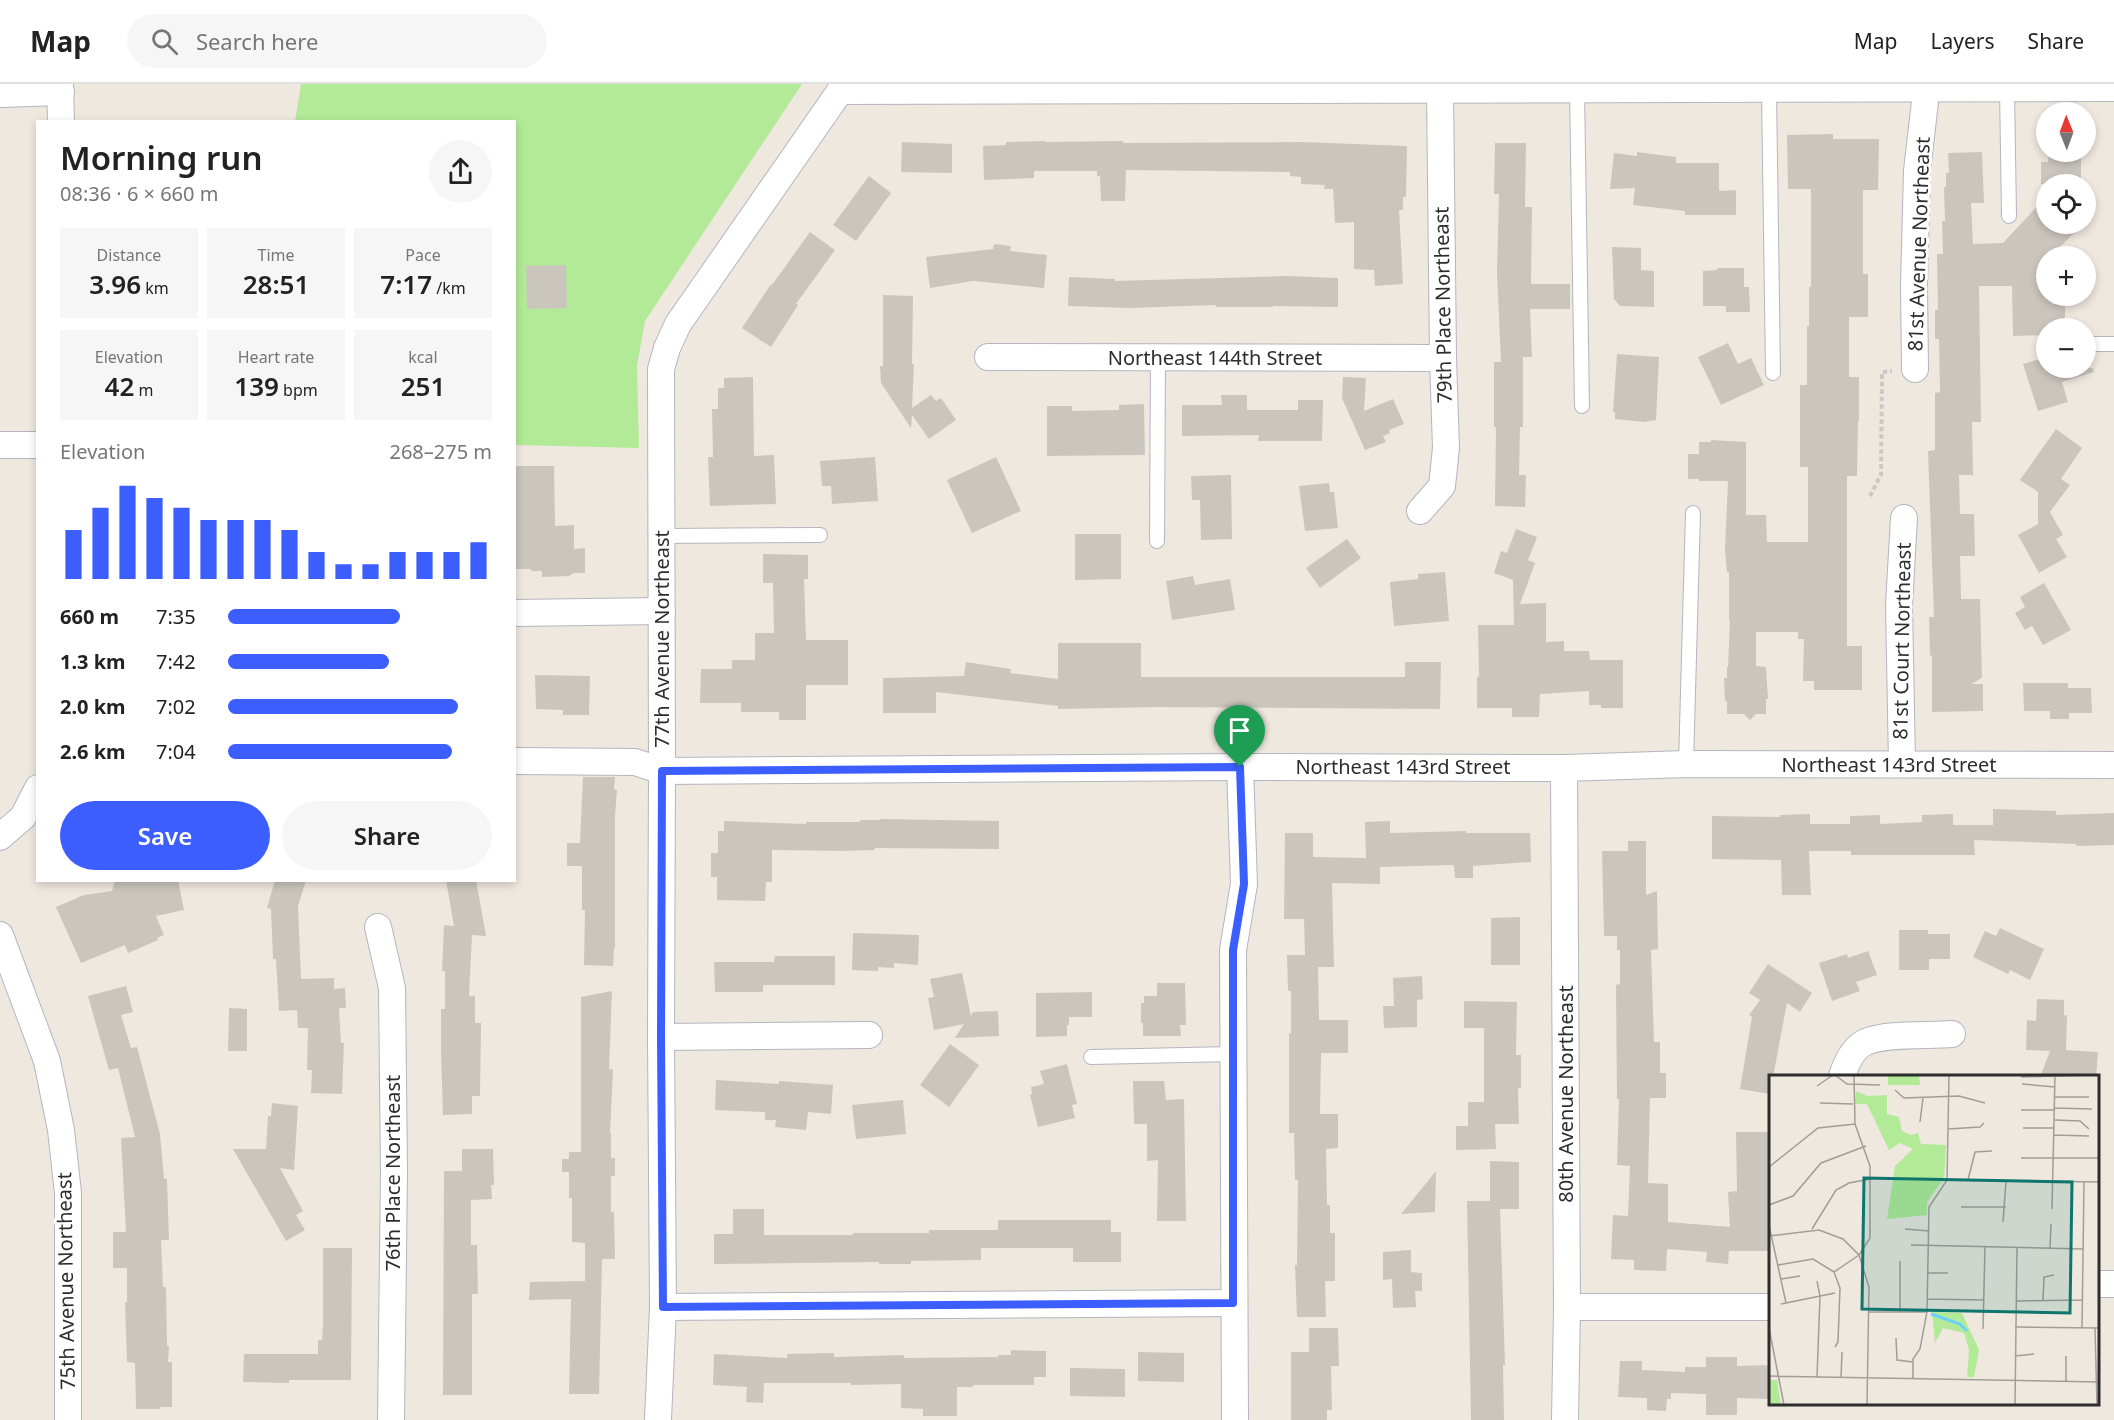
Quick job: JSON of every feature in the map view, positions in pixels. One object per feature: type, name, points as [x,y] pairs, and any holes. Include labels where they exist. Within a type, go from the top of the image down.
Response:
[{"type":"street","points":[[840,88],[1769,90],[1927,86],[2007,89],[2114,88]]},
{"type":"street","name":"81st Avenue Northeast","points":[[1915,369],[1914,286],[1917,171],[1927,86]]},
{"type":"street","points":[[0,94],[60,88],[61,120]]},
{"type":"street","name":"77th Avenue Northeast","points":[[658,1420],[663,1307],[661,369],[678,324],[840,88]]},
{"type":"street","name":"79th Place Northeast","points":[[1420,511],[1442,486],[1446,448],[1440,90]]},
{"type":"street","name":"Northeast 144th Street","points":[[988,357],[1443,358]]},
{"type":"street","points":[[0,445],[36,445]]},
{"type":"street","name":"81st Court Northeast","points":[[1902,765],[1899,605],[1904,518]]},
{"type":"street","points":[[516,613],[662,611]]},
{"type":"street","name":"Northeast 143rd Street","points":[[516,761],[635,762],[662,771],[1240,767],[1564,768],[1686,764],[2114,765]]},
{"type":"street","points":[[1235,1420],[1233,950],[1244,884],[1240,767]]},
{"type":"street","name":"80th Avenue Northeast","points":[[1564,768],[1567,1307],[1565,1420]]},
{"type":"street","points":[[0,837],[23,818],[36,792]]},
{"type":"street","name":"76th Place Northeast","points":[[378,927],[392,988],[394,1172],[391,1420]]},
{"type":"street","name":"75th Avenue Northeast","points":[[0,935],[47,1061],[61,1130],[68,1192],[68,1420]]},
{"type":"street","points":[[1843,1075],[1847,1060],[1864,1042],[1883,1038],[1952,1034]]},
{"type":"street","points":[[661,1037],[869,1035]]},
{"type":"street","points":[[663,1307],[1233,1303]]},
{"type":"street","points":[[1567,1307],[1769,1307]]},
{"type":"lane","points":[[2007,89],[2009,216]]},
{"type":"lane","points":[[1577,90],[1582,406]]},
{"type":"lane","points":[[1769,90],[1773,372]]},
{"type":"lane","points":[[2096,344],[2114,344]]},
{"type":"lane","points":[[1156,542],[1158,357]]},
{"type":"lane","points":[[1686,764],[1692,513]]},
{"type":"lane","points":[[662,536],[820,535]]},
{"type":"lane","points":[[1091,1057],[1233,1054]]},
{"type":"path","points":[[1870,496],[1881,475],[1882,372],[1915,369]]},
{"type":"green space","points":[[301,84],[802,84],[645,321],[637,365],[639,448],[516,445],[516,120],[295,120]]},
{"type":"building","points":[[1833,134],[1833,139],[1879,139],[1878,190],[1863,190],[1863,274],[1868,274],[1868,317],[1849,317],[1849,377],[1859,377],[1859,421],[1857,476],[1847,476],[1847,646],[1862,646],[1862,690],[1814,690],[1814,681],[1803,681],[1804,639],[1798,639],[1798,632],[1756,632],[1756,666],[1766,667],[1768,699],[1766,699],[1766,714],[1756,714],[1750,720],[1744,714],[1727,714],[1727,701],[1725,701],[1724,678],[1727,678],[1730,620],[1729,572],[1727,572],[1725,550],[1728,481],[1688,479],[1688,454],[1699,454],[1699,442],[1711,442],[1711,440],[1746,442],[1746,515],[1766,515],[1767,542],[1808,542],[1808,467],[1800,467],[1800,385],[1807,385],[1807,326],[1809,326],[1809,287],[1811,287],[1811,189],[1788,189],[1787,135]]},
{"type":"building","points":[[902,142],[952,144],[952,173],[901,172]]},
{"type":"building","points":[[1006,142],[1302,142],[1407,146],[1406,197],[1403,197],[1403,210],[1399,210],[1403,284],[1375,286],[1374,270],[1354,269],[1354,222],[1335,223],[1333,189],[1324,189],[1325,185],[1301,184],[1301,177],[1290,176],[1290,172],[1126,170],[1125,201],[1101,201],[1100,176],[1097,176],[1097,171],[1034,171],[1034,178],[984,180],[983,146],[1006,145]]},
{"type":"building","points":[[1495,143],[1526,143],[1525,207],[1532,207],[1531,284],[1570,284],[1570,309],[1530,309],[1532,357],[1523,357],[1523,427],[1520,427],[1519,475],[1526,475],[1525,507],[1495,506],[1494,362],[1501,362],[1497,273],[1499,194],[1494,194]]},
{"type":"building","points":[[1637,152],[1676,157],[1676,163],[1719,163],[1719,191],[1736,190],[1736,215],[1685,215],[1685,211],[1633,205],[1635,188],[1610,189],[1614,153],[1637,156]]},
{"type":"building","points":[[1982,152],[1984,203],[1971,203],[1973,244],[2003,243],[2036,208],[2036,234],[2073,234],[2061,246],[2036,246],[2036,306],[2065,306],[2065,318],[2036,318],[2036,335],[2013,336],[2012,286],[1979,286],[1981,422],[1972,422],[1973,475],[1959,475],[1960,514],[1974,514],[1975,556],[1960,556],[1961,599],[1980,599],[1982,678],[1971,684],[1983,684],[1983,711],[1932,712],[1929,617],[1934,617],[1928,451],[1935,450],[1935,393],[1940,392],[1939,339],[1935,339],[1935,310],[1938,310],[1937,254],[1943,254],[1942,221],[1945,221],[1944,187],[1946,187],[1946,173],[1949,173],[1948,153]]},
{"type":"building","points":[[2041,162],[2081,162],[2081,174],[2041,174]]},
{"type":"building","points":[[869,176],[891,193],[856,241],[833,225]]},
{"type":"building","points":[[810,232],[835,250],[796,304],[798,305],[771,347],[742,328]]},
{"type":"building","points":[[994,244],[1011,246],[1010,251],[1047,255],[1044,288],[973,281],[930,288],[926,257],[993,249]]},
{"type":"building","points":[[1612,247],[1641,248],[1641,270],[1654,271],[1654,307],[1620,306],[1614,299]]},
{"type":"building","points":[[566,265],[567,308],[527,309],[526,266]]},
{"type":"building","points":[[1717,268],[1744,268],[1744,287],[1749,287],[1750,312],[1726,312],[1726,306],[1703,306],[1703,271],[1717,270]]},
{"type":"building","points":[[1287,276],[1338,278],[1338,307],[1068,306],[1069,277],[1115,279],[1115,281]]},
{"type":"building","points":[[883,295],[913,296],[912,408],[931,395],[936,401],[941,398],[956,420],[929,439],[912,415],[911,428],[881,383]]},
{"type":"building","points":[[1728,343],[1738,364],[1751,358],[1764,385],[1721,405],[1698,357]]},
{"type":"building","points":[[1617,354],[1659,357],[1656,420],[1644,422],[1615,419],[1615,412],[1613,412]]},
{"type":"building","points":[[2036,360],[2036,378],[2075,378],[2062,382],[2068,402],[2038,411],[2023,364]]},
{"type":"building","points":[[753,377],[754,456],[774,455],[776,504],[710,506],[708,457],[713,457],[712,409],[718,409],[718,388],[724,388],[724,378]]},
{"type":"building","points":[[1343,377],[1366,378],[1364,411],[1393,399],[1404,424],[1389,430],[1390,433],[1383,436],[1386,442],[1365,450],[1342,398]]},
{"type":"building","points":[[1221,395],[1247,395],[1247,410],[1298,410],[1298,400],[1323,400],[1322,441],[1258,441],[1259,435],[1182,436],[1182,405],[1222,405]]},
{"type":"building","points":[[1144,404],[1145,455],[1047,456],[1047,406],[1072,406],[1072,411],[1119,410],[1119,405]]},
{"type":"building","points":[[2056,429],[2082,448],[2061,479],[2070,485],[2050,512],[2063,535],[2056,539],[2067,557],[2039,573],[2018,535],[2038,524],[2038,492],[2020,480]]},
{"type":"building","points":[[875,457],[878,501],[832,504],[831,486],[822,486],[820,461]]},
{"type":"building","points":[[996,457],[1021,511],[972,533],[947,480]]},
{"type":"building","points":[[516,466],[554,466],[555,526],[574,525],[574,549],[585,548],[585,573],[542,577],[542,571],[531,571],[531,569],[516,569]]},
{"type":"building","points":[[1231,475],[1232,539],[1201,540],[1200,500],[1192,500],[1191,476]]},
{"type":"building","points":[[1329,483],[1330,492],[1334,492],[1338,528],[1305,531],[1299,486]]},
{"type":"building","points":[[1516,529],[1537,537],[1528,560],[1535,563],[1520,604],[1546,603],[1546,642],[1564,641],[1564,651],[1589,651],[1590,660],[1623,660],[1623,708],[1601,708],[1601,705],[1589,705],[1589,691],[1540,694],[1539,717],[1512,717],[1512,708],[1477,708],[1478,625],[1514,625],[1513,580],[1494,573],[1501,551],[1507,553]]},
{"type":"building","points":[[1075,534],[1121,534],[1121,579],[1075,580]]},
{"type":"building","points":[[1347,539],[1361,558],[1320,588],[1306,568]]},
{"type":"building","points":[[763,554],[808,555],[808,579],[804,579],[806,640],[848,640],[848,685],[806,685],[806,720],[779,720],[779,712],[741,712],[741,703],[700,703],[701,669],[732,669],[732,660],[755,660],[755,633],[774,633],[773,583],[763,583]]},
{"type":"building","points":[[1445,572],[1449,621],[1394,626],[1390,582],[1418,579],[1418,574]]},
{"type":"building","points":[[1193,576],[1195,585],[1230,579],[1235,610],[1172,620],[1166,581]]},
{"type":"building","points":[[2044,583],[2071,630],[2043,645],[2032,626],[2025,630],[2015,613],[2025,607],[2020,597]]},
{"type":"building","points":[[1058,643],[1141,643],[1141,677],[1405,677],[1405,662],[1441,662],[1440,709],[1158,707],[1058,709],[1058,706],[936,692],[936,713],[883,713],[883,678],[964,676],[966,662],[1011,669],[1010,673],[1058,679]]},
{"type":"building","points":[[535,675],[590,676],[589,715],[563,715],[563,710],[536,709]]},
{"type":"building","points":[[2023,683],[2068,683],[2068,688],[2091,688],[2092,713],[2069,713],[2069,719],[2050,719],[2050,711],[2024,711]]},
{"type":"building","points":[[583,777],[615,777],[614,789],[617,790],[613,966],[584,965],[585,910],[582,910],[582,866],[567,866],[567,843],[580,843]]},
{"type":"building","points":[[1993,809],[2056,811],[2056,815],[2114,813],[2114,845],[2076,846],[2076,844],[1974,840],[1975,855],[1851,855],[1851,851],[1809,851],[1811,895],[1782,895],[1781,860],[1712,859],[1712,816],[1780,817],[1780,815],[1810,814],[1810,824],[1850,824],[1850,816],[1880,815],[1880,824],[1922,822],[1922,815],[1953,814],[1953,825],[1993,825]]},
{"type":"building","points":[[860,820],[999,821],[999,849],[772,850],[772,882],[766,882],[765,901],[717,900],[717,877],[711,877],[711,853],[718,853],[718,831],[724,831],[724,821],[806,824],[806,822],[860,822]]},
{"type":"building","points":[[1390,821],[1390,833],[1466,831],[1466,833],[1530,833],[1531,862],[1473,866],[1473,878],[1455,878],[1452,865],[1380,867],[1380,884],[1332,883],[1334,967],[1318,967],[1319,1020],[1348,1020],[1348,1053],[1321,1053],[1320,1114],[1338,1114],[1338,1148],[1326,1149],[1330,1233],[1335,1233],[1335,1281],[1325,1281],[1326,1317],[1297,1317],[1295,1265],[1297,1265],[1298,1180],[1295,1180],[1294,1133],[1289,1133],[1291,991],[1288,991],[1287,955],[1305,955],[1304,919],[1284,919],[1285,833],[1313,833],[1313,857],[1366,858],[1365,822]]},
{"type":"building","points":[[1628,841],[1646,841],[1646,895],[1657,891],[1658,949],[1651,950],[1654,1042],[1660,1042],[1660,1073],[1666,1073],[1666,1098],[1650,1098],[1648,1183],[1668,1184],[1668,1222],[1730,1227],[1728,1192],[1737,1191],[1736,1132],[1769,1132],[1769,1251],[1729,1251],[1728,1264],[1706,1262],[1707,1252],[1667,1249],[1666,1271],[1634,1270],[1634,1260],[1611,1259],[1613,1215],[1628,1216],[1630,1166],[1617,1165],[1619,1099],[1617,1099],[1616,985],[1620,984],[1620,950],[1617,950],[1617,936],[1604,936],[1602,851],[1628,851]]},
{"type":"building","points":[[114,882],[178,882],[184,910],[156,916],[164,935],[157,938],[158,940],[128,953],[125,945],[81,963],[56,907],[84,895],[112,891]]},
{"type":"building","points":[[274,882],[305,882],[298,906],[301,979],[334,978],[334,989],[345,988],[346,1008],[339,1008],[341,1043],[344,1043],[342,1094],[311,1093],[312,1070],[307,1070],[308,1028],[298,1028],[297,1010],[279,1011],[276,959],[273,959],[271,909],[267,908]]},
{"type":"building","points":[[446,882],[476,882],[486,936],[472,935],[469,996],[475,996],[475,1023],[481,1023],[480,1096],[472,1096],[472,1114],[443,1115],[441,1009],[445,1009],[445,971],[442,971],[444,925],[454,926]]},
{"type":"building","points":[[1520,917],[1520,965],[1491,965],[1491,918]]},
{"type":"building","points":[[2000,928],[2044,949],[2030,980],[2010,970],[2008,974],[1973,957],[1985,931],[1996,936]]},
{"type":"building","points":[[1899,930],[1928,930],[1928,934],[1950,934],[1950,959],[1929,959],[1929,970],[1899,970]]},
{"type":"building","points":[[853,933],[919,935],[918,965],[894,963],[894,968],[878,967],[878,971],[852,970]]},
{"type":"building","points":[[1868,951],[1877,975],[1856,982],[1860,991],[1832,1001],[1819,963],[1847,954],[1848,958]]},
{"type":"building","points":[[775,956],[835,956],[835,985],[763,985],[763,992],[715,992],[714,962],[774,962]]},
{"type":"building","points":[[1768,964],[1812,993],[1800,1012],[1787,1003],[1773,1075],[1769,1075],[1769,1094],[1740,1089],[1752,1017],[1749,1015],[1760,1000],[1749,993]]},
{"type":"building","points":[[962,973],[971,1016],[973,1012],[998,1011],[999,1036],[955,1038],[964,1024],[934,1030],[928,998],[934,997],[930,979]]},
{"type":"building","points":[[1422,976],[1423,999],[1417,1000],[1417,1027],[1384,1028],[1383,1006],[1394,1006],[1393,978]]},
{"type":"building","points":[[1157,983],[1185,983],[1186,1025],[1180,1025],[1181,1036],[1143,1036],[1141,1003],[1144,1003],[1144,996],[1157,996]]},
{"type":"building","points":[[126,986],[133,1012],[121,1015],[131,1048],[137,1047],[160,1134],[164,1179],[167,1179],[169,1240],[161,1240],[163,1287],[166,1287],[168,1362],[172,1362],[172,1407],[160,1407],[160,1409],[136,1409],[135,1363],[127,1362],[125,1302],[127,1302],[127,1268],[113,1268],[113,1232],[126,1232],[121,1138],[135,1137],[118,1068],[109,1070],[88,996]]},
{"type":"building","points":[[612,991],[609,1069],[613,1070],[610,1133],[611,1158],[615,1158],[615,1176],[611,1176],[611,1212],[614,1212],[615,1259],[602,1259],[599,1394],[569,1394],[571,1299],[529,1300],[530,1282],[585,1281],[585,1243],[572,1242],[572,1198],[569,1198],[569,1172],[562,1172],[562,1159],[569,1159],[569,1152],[581,1152],[581,997]]},
{"type":"building","points":[[1092,992],[1092,1017],[1069,1017],[1067,1036],[1036,1037],[1036,993]]},
{"type":"building","points":[[2037,999],[2064,1000],[2064,1017],[2067,1015],[2066,1050],[2098,1052],[2096,1075],[2041,1075],[2050,1051],[2026,1050],[2027,1020],[2036,1021]]},
{"type":"building","points":[[1464,1001],[1517,1002],[1516,1055],[1521,1055],[1521,1088],[1518,1088],[1519,1124],[1495,1124],[1496,1149],[1456,1150],[1456,1126],[1468,1126],[1468,1102],[1484,1102],[1484,1028],[1464,1028]]},
{"type":"building","points":[[229,1008],[247,1009],[247,1051],[228,1051]]},
{"type":"building","points":[[950,1044],[979,1065],[949,1107],[920,1085]]},
{"type":"building","points":[[1067,1064],[1077,1104],[1072,1105],[1075,1118],[1038,1127],[1030,1095],[1032,1094],[1031,1087],[1044,1084],[1040,1071]]},
{"type":"building","points":[[716,1080],[833,1085],[831,1114],[808,1112],[806,1130],[775,1127],[776,1120],[765,1120],[765,1112],[715,1110]]},
{"type":"building","points":[[1133,1081],[1164,1081],[1166,1100],[1184,1099],[1186,1221],[1157,1221],[1158,1160],[1147,1161],[1147,1124],[1134,1124]]},
{"type":"building","points":[[903,1100],[906,1134],[856,1139],[852,1105]]},
{"type":"building","points":[[272,1103],[298,1106],[294,1170],[280,1168],[303,1211],[296,1215],[305,1230],[286,1241],[233,1149],[266,1149],[268,1116],[271,1116]]},
{"type":"building","points":[[462,1149],[493,1149],[494,1185],[491,1185],[492,1199],[471,1200],[471,1245],[477,1245],[478,1294],[472,1294],[472,1395],[443,1395],[444,1171],[462,1171]]},
{"type":"building","points":[[1490,1161],[1519,1162],[1519,1209],[1500,1209],[1505,1365],[1503,1365],[1504,1420],[1471,1420],[1467,1201],[1490,1201]]},
{"type":"building","points":[[1436,1171],[1435,1212],[1401,1214]]},
{"type":"building","points":[[733,1209],[764,1209],[764,1235],[929,1233],[929,1230],[998,1230],[998,1220],[1111,1220],[1111,1232],[1121,1232],[1121,1262],[1073,1262],[1073,1248],[981,1248],[981,1260],[911,1261],[911,1264],[879,1264],[879,1262],[714,1264],[714,1234],[733,1234]]},
{"type":"building","points":[[323,1248],[352,1248],[351,1380],[289,1380],[289,1383],[243,1382],[244,1354],[318,1354],[318,1340],[322,1340],[323,1326]]},
{"type":"building","points":[[1411,1250],[1411,1272],[1422,1273],[1422,1291],[1415,1291],[1416,1307],[1393,1308],[1392,1279],[1383,1280],[1383,1252]]},
{"type":"building","points":[[1309,1328],[1338,1328],[1339,1366],[1331,1366],[1332,1410],[1327,1410],[1327,1420],[1291,1420],[1291,1352],[1309,1352]]},
{"type":"building","points":[[1011,1350],[1046,1351],[1046,1377],[1034,1377],[1034,1385],[957,1387],[957,1416],[923,1416],[923,1409],[901,1408],[901,1384],[764,1383],[763,1403],[746,1402],[747,1387],[713,1385],[714,1354],[787,1358],[787,1354],[834,1353],[834,1357],[904,1355],[904,1358],[998,1357],[998,1355],[1011,1355]]},
{"type":"building","points":[[1138,1352],[1184,1353],[1184,1382],[1138,1381]]},
{"type":"building","points":[[1706,1357],[1737,1357],[1737,1366],[1769,1365],[1769,1399],[1737,1398],[1737,1415],[1706,1415],[1706,1394],[1671,1393],[1671,1399],[1667,1399],[1666,1411],[1647,1410],[1647,1398],[1618,1397],[1620,1361],[1642,1361],[1642,1370],[1685,1372],[1685,1367],[1706,1367]]},
{"type":"building","points":[[1070,1368],[1125,1369],[1125,1397],[1070,1396]]},
{"type":"route","points":[[1240,767],[1244,884],[1233,950],[1233,1303],[663,1307],[662,771],[1240,767]]}]
